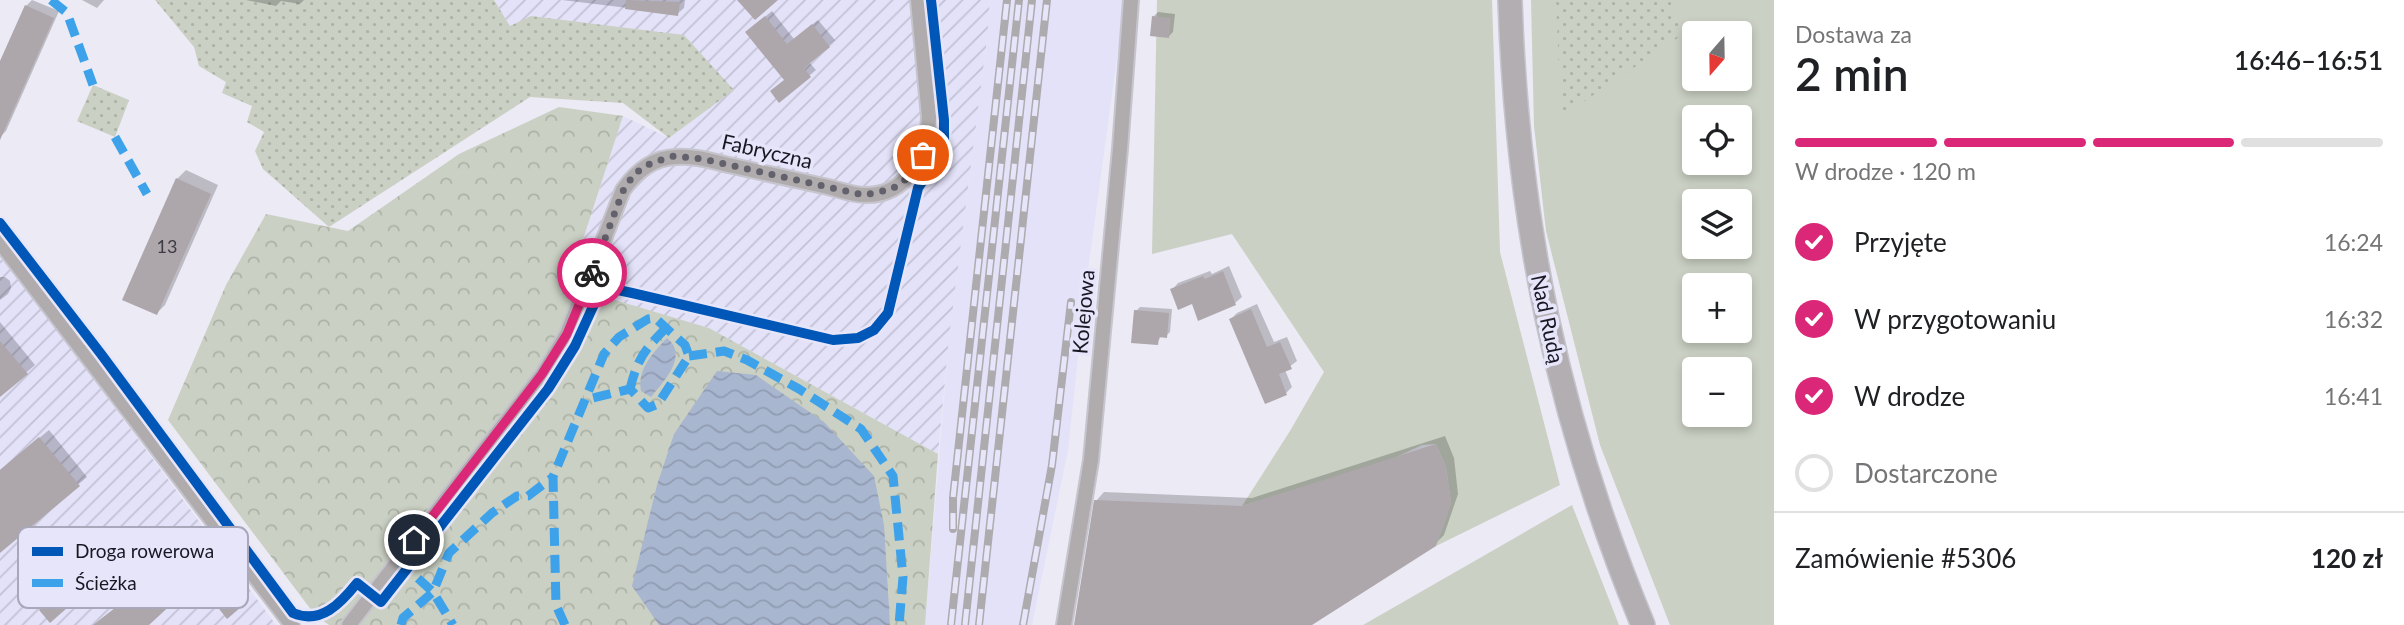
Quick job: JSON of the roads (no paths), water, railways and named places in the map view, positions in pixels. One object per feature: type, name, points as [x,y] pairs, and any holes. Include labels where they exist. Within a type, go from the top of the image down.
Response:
[{"type":"main road","name":"Nad Rudą","points":[[1510,0],[1522,178],[1539,286],[1555,361],[1582,459],[1643,625]]},
{"type":"street","name":"Fabryczna","points":[[349,625],[542,374],[567,334],[623,191],[634,174],[651,163],[674,156],[703,159],[864,195],[892,189],[906,179],[923,155],[928,135],[929,117],[918,0]]},
{"type":"street","name":"Kolejowa","points":[[1064,625],[1091,460],[1131,0]]},
{"type":"street","points":[[0,242],[217,527]]},
{"type":"street","points":[[248,567],[292,625]]},
{"type":"water","points":[[667,338],[676,353],[675,360],[668,376],[651,397],[641,391],[641,376],[647,362]]},
{"type":"water","points":[[717,371],[756,375],[824,422],[874,476],[884,525],[890,625],[659,625],[632,586],[657,485],[674,434]]},
{"type":"railway","points":[[953,529],[953,498],[1007,0]]},
{"type":"railway","points":[[951,625],[1019,0]]},
{"type":"railway","points":[[965,625],[1032,0]]},
{"type":"railway","points":[[979,625],[1047,0]]},
{"type":"railway","points":[[1023,625],[1052,465],[1071,302]]}]
